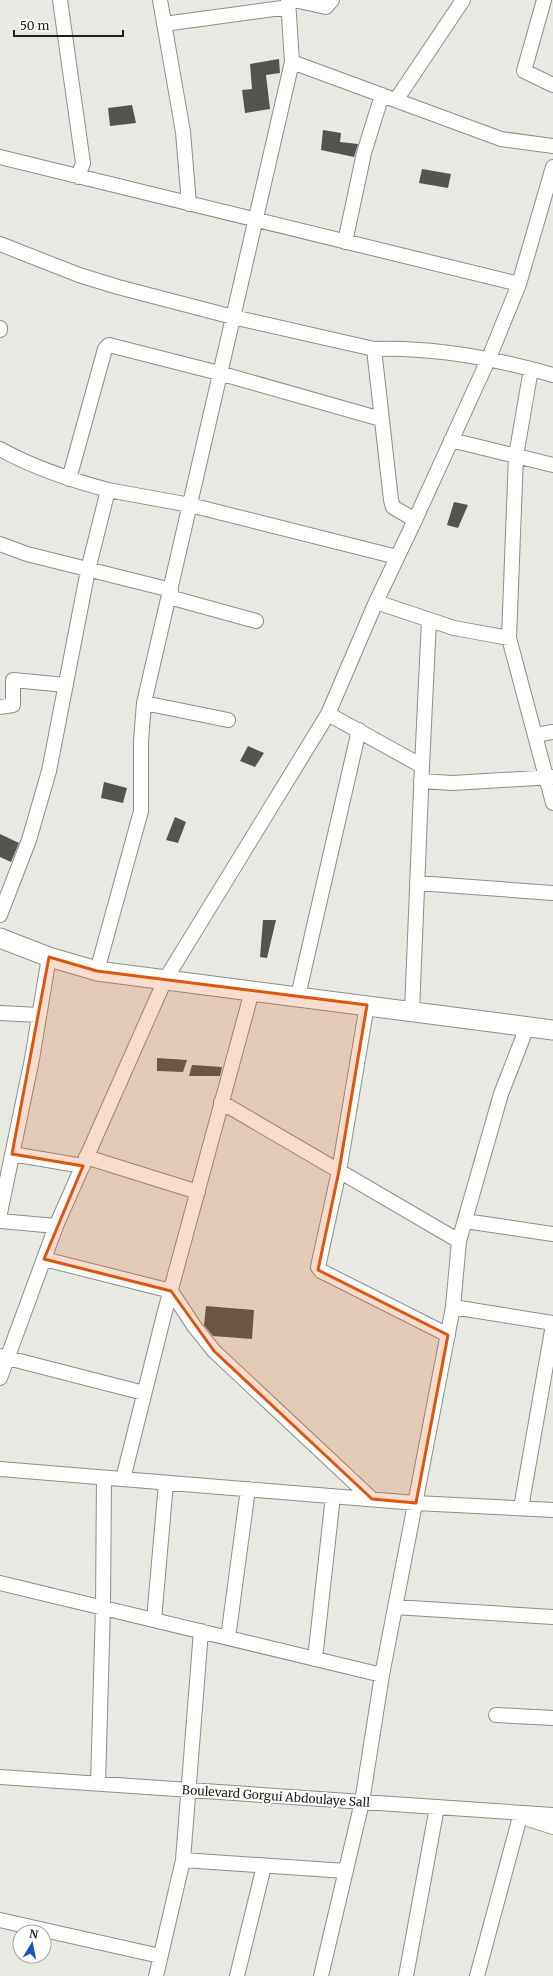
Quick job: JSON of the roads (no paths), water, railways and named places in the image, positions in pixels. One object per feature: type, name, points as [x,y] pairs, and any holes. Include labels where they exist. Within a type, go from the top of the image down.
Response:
[{"type":"street","points":[[60,0],[83,163],[78,177]]},
{"type":"street","points":[[160,0],[183,132],[189,204]]},
{"type":"street","points":[[164,24],[291,2],[326,7],[332,0]]},
{"type":"street","points":[[544,0],[524,71],[553,84]]},
{"type":"street","points":[[97,971],[141,811],[141,741],[144,703],[292,62],[291,2]]},
{"type":"street","points":[[396,100],[458,2]]},
{"type":"street","points":[[292,62],[501,139],[553,146]]},
{"type":"street","points":[[345,242],[364,153],[382,95]]},
{"type":"street","points":[[0,157],[519,284]]},
{"type":"street","points":[[0,1378],[3,1356],[44,1259],[56,1226],[165,980],[328,714],[376,602],[489,358],[519,284],[553,170]]},
{"type":"street","points":[[0,244],[79,275],[118,287],[233,317],[374,349],[422,349],[489,358],[553,375]]},
{"type":"street","points":[[69,479],[105,349],[110,345],[220,373],[381,419]]},
{"type":"street","points":[[374,349],[391,500],[393,507],[415,520]]},
{"type":"street","points":[[531,368],[516,456],[509,638],[535,735],[550,776],[553,803]]},
{"type":"street","points":[[452,440],[553,465]]},
{"type":"street","points":[[0,449],[18,459],[69,479],[108,490],[190,505],[397,557]]},
{"type":"street","points":[[0,915],[29,840],[44,790],[88,570],[108,490]]},
{"type":"street","points":[[0,544],[27,554],[88,570],[256,621]]},
{"type":"street","points":[[376,602],[454,628],[509,638]]},
{"type":"street","points":[[412,1011],[429,620]]},
{"type":"street","points":[[0,707],[12,705],[13,680],[66,685]]},
{"type":"street","points":[[144,703],[228,720]]},
{"type":"street","points":[[328,714],[422,766]]},
{"type":"street","points":[[298,996],[358,730]]},
{"type":"street","points":[[535,735],[553,732]]},
{"type":"street","points":[[421,781],[470,783],[550,776]]},
{"type":"street","points":[[417,883],[553,893]]},
{"type":"street","points":[[0,938],[49,957],[97,971],[553,1030]]},
{"type":"street","points":[[0,1213],[49,957]]},
{"type":"street","points":[[123,1479],[144,1393],[252,991]]},
{"type":"street","points":[[367,1005],[339,1171],[318,1267],[321,1271],[448,1335]]},
{"type":"street","points":[[0,1014],[39,1015]]},
{"type":"street","points":[[321,1976],[362,1802],[382,1675],[453,1307],[459,1242],[501,1094],[527,1027]]},
{"type":"street","points":[[221,1102],[459,1242]]},
{"type":"street","points":[[12,1154],[85,1162],[198,1192]]},
{"type":"street","points":[[0,1221],[56,1226]]},
{"type":"street","points":[[465,1221],[553,1234]]},
{"type":"street","points":[[44,1259],[171,1291],[194,1326],[214,1351],[372,1500]]},
{"type":"street","points":[[453,1307],[553,1324],[521,1508]]},
{"type":"street","points":[[3,1356],[144,1393]]},
{"type":"street","points":[[0,1469],[372,1500],[553,1510]]},
{"type":"street","points":[[98,1784],[103,1607],[104,1478]]},
{"type":"street","points":[[154,1620],[166,1483]]},
{"type":"street","points":[[228,1638],[248,1489]]},
{"type":"street","points":[[315,1659],[333,1496]]},
{"type":"street","points":[[0,1583],[382,1675]]},
{"type":"street","points":[[395,1607],[553,1617]]},
{"type":"street","points":[[156,1976],[182,1860],[201,1631]]},
{"type":"street","points":[[496,1715],[553,1718]]},
{"type":"street","name":"Boulevard Gorgui Abdoulaye Sall","points":[[0,1777],[437,1807],[520,1815],[553,1815]]},
{"type":"street","points":[[406,1976],[437,1807]]},
{"type":"street","points":[[477,1976],[520,1815],[553,1828]]},
{"type":"street","points":[[182,1860],[346,1871]]},
{"type":"street","points":[[237,1976],[264,1866]]},
{"type":"street","points":[[0,1920],[160,1956]]}]
